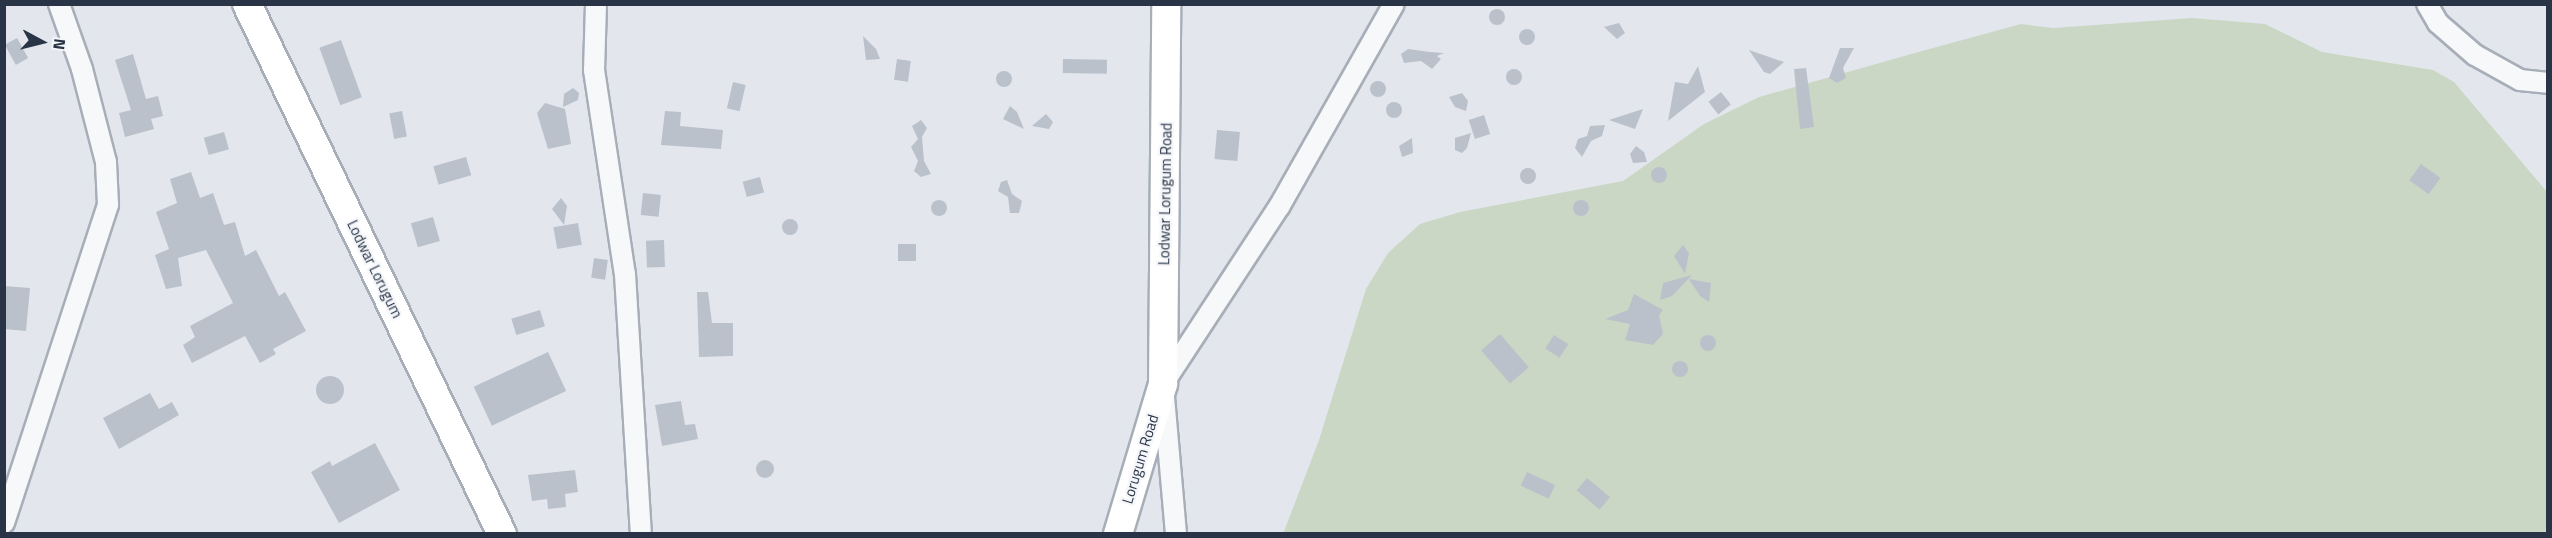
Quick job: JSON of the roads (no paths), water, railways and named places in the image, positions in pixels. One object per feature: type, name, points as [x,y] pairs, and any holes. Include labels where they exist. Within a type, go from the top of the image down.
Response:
[{"type":"street","points":[[4,523],[108,205],[106,162],[82,69],[59,4]]},
{"type":"street","name":"Lodwar Lorugum","points":[[247,4],[502,534]]},
{"type":"street","points":[[596,4],[594,70],[625,274],[641,534]]},
{"type":"street","name":"Lodwar Lorugum Road","points":[[1163,384],[1166,4]]},
{"type":"street","points":[[1176,534],[1163,384],[1279,207],[1394,4]]},
{"type":"street","points":[[2427,4],[2438,23],[2475,55],[2520,80],[2547,83]]},
{"type":"street","name":"Lorugum Road","points":[[1118,534],[1163,384]]}]
